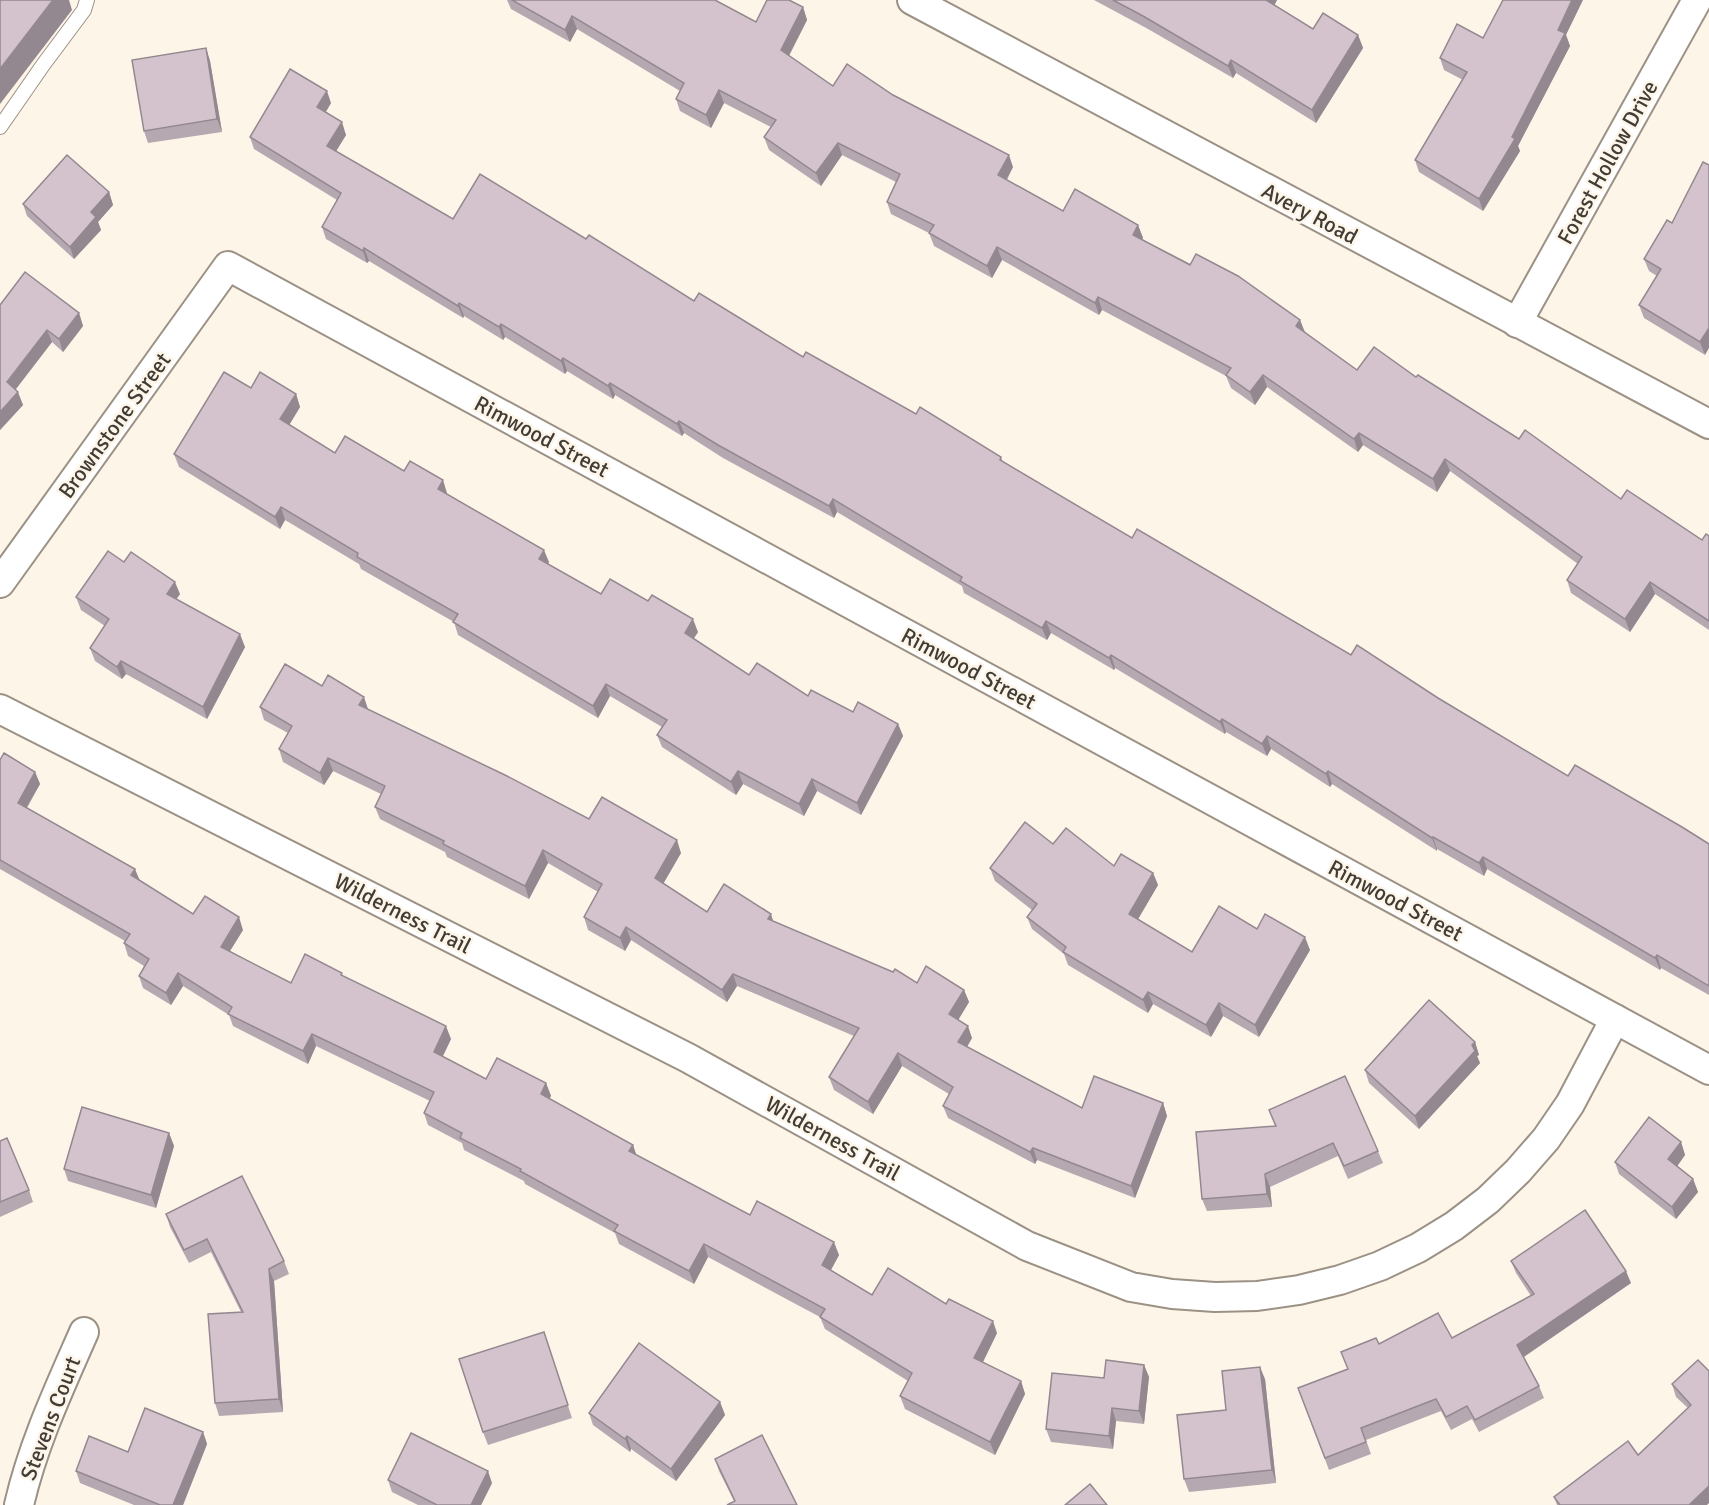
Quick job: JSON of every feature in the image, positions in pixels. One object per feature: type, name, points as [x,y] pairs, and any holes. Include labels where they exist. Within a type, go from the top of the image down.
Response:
[{"type":"street","name":"Avery Road","points":[[912,0],[1709,424]]},
{"type":"street","name":"Forest Hollow Drive","points":[[1518,323],[1697,0]]},
{"type":"street","name":"Brownstone Street","points":[[0,583],[228,266]]},
{"type":"street","name":"Rimwood Street","points":[[228,266],[1709,1070]]},
{"type":"street","name":"Wilderness Trail","points":[[0,709],[688,1058],[1028,1246],[1131,1287],[1215,1298],[1257,1296],[1299,1290],[1340,1280],[1380,1266],[1418,1248],[1454,1226],[1488,1200],[1546,1139],[1570,1104],[1615,1019]]},
{"type":"street","name":"Stevens Court","points":[[18,1505],[43,1424],[84,1332]]},
{"type":"lane","points":[[0,128],[84,10],[87,0]]},
{"type":"building","points":[[0,0],[53,0],[0,69]]},
{"type":"building","points":[[512,0],[715,0],[756,22],[767,0],[789,0],[803,7],[781,50],[833,86],[847,64],[893,95],[1009,155],[998,175],[1063,211],[1075,189],[1138,225],[1133,235],[1190,265],[1196,254],[1238,276],[1300,320],[1296,326],[1357,370],[1374,347],[1416,377],[1418,375],[1519,439],[1525,430],[1621,499],[1627,490],[1702,540],[1706,534],[1709,536],[1709,621],[1650,582],[1625,619],[1567,580],[1582,557],[1445,459],[1433,479],[1359,433],[1354,439],[1263,375],[1250,392],[1226,375],[1231,368],[1098,297],[1095,303],[997,247],[987,266],[929,233],[934,225],[887,202],[900,174],[838,143],[816,173],[764,137],[776,120],[719,90],[706,115],[676,99],[684,83],[572,16],[565,30]]},
{"type":"building","points":[[1113,0],[1266,0],[1313,29],[1323,13],[1358,35],[1312,110],[1231,60],[1228,66]]},
{"type":"building","points":[[1503,0],[1572,0],[1558,30],[1565,33],[1512,137],[1515,139],[1479,199],[1415,160],[1467,72],[1440,58],[1457,24],[1483,38]]},
{"type":"building","points":[[206,48],[217,119],[144,131],[132,60]]},
{"type":"building","points":[[290,69],[327,91],[317,107],[342,122],[327,146],[453,219],[480,174],[586,239],[589,235],[694,301],[699,293],[803,357],[806,352],[916,414],[920,407],[1001,457],[1000,460],[1132,538],[1137,529],[1351,655],[1357,645],[1438,698],[1568,776],[1575,765],[1709,844],[1709,986],[1657,955],[1655,958],[1483,857],[1479,863],[1432,838],[1328,771],[1326,774],[1267,736],[1262,744],[1222,719],[1220,722],[1111,655],[1109,658],[1046,621],[1042,628],[960,581],[962,577],[833,499],[829,506],[679,421],[677,424],[610,383],[608,386],[563,358],[561,361],[501,324],[499,327],[459,303],[458,306],[364,248],[363,251],[322,227],[341,193],[250,137]]},
{"type":"building","points":[[67,155],[109,192],[91,212],[96,217],[70,247],[23,204]]},
{"type":"building","points":[[1703,162],[1709,165],[1709,328],[1700,342],[1639,305],[1661,269],[1644,259],[1667,220],[1672,223]]},
{"type":"building","points":[[25,272],[79,313],[59,339],[47,330],[7,382],[18,392],[0,412],[0,305]]},
{"type":"building","points":[[224,372],[251,388],[260,372],[296,394],[280,419],[335,453],[345,436],[404,471],[410,461],[443,480],[438,489],[544,550],[539,559],[601,594],[610,579],[648,601],[652,595],[693,619],[685,633],[749,675],[757,663],[808,696],[811,690],[853,712],[858,702],[898,724],[857,803],[812,779],[799,804],[738,771],[731,782],[657,735],[667,720],[606,684],[593,706],[453,622],[458,614],[357,557],[358,553],[281,507],[275,517],[174,454]]},
{"type":"building","points":[[108,551],[124,562],[131,552],[175,582],[167,594],[240,634],[203,707],[121,661],[117,667],[90,648],[109,619],[76,597]]},
{"type":"building","points":[[285,664],[322,686],[328,675],[364,697],[359,705],[507,776],[589,819],[602,797],[677,840],[655,878],[707,912],[724,884],[771,914],[768,919],[893,972],[895,969],[917,983],[926,966],[964,990],[949,1014],[968,1026],[958,1042],[1082,1108],[1094,1076],[1163,1103],[1131,1186],[1033,1148],[1030,1152],[943,1106],[953,1087],[898,1053],[868,1102],[829,1077],[859,1028],[733,974],[722,990],[626,927],[620,938],[584,917],[602,884],[543,850],[525,886],[443,844],[444,841],[375,807],[385,786],[328,758],[320,773],[279,749],[292,726],[260,707]]},
{"type":"building","points":[[4,753],[35,772],[18,803],[135,869],[131,875],[193,914],[205,896],[239,917],[221,947],[291,983],[305,954],[342,973],[341,975],[446,1026],[434,1052],[486,1079],[497,1058],[546,1083],[541,1094],[633,1145],[629,1151],[750,1215],[757,1201],[834,1242],[822,1265],[872,1295],[888,1268],[946,1304],[949,1299],[993,1321],[974,1358],[1021,1381],[990,1442],[900,1396],[912,1373],[820,1317],[825,1309],[704,1244],[689,1271],[614,1231],[618,1225],[520,1171],[521,1169],[460,1138],[462,1133],[424,1113],[434,1092],[312,1034],[303,1051],[228,1014],[232,1007],[178,973],[166,993],[139,976],[149,959],[124,943],[130,934],[0,860],[0,760]]},
{"type":"building","points":[[1025,822],[1053,844],[1066,828],[1114,866],[1121,854],[1153,873],[1129,914],[1192,952],[1219,906],[1257,929],[1265,914],[1305,937],[1255,1025],[1219,1003],[1206,1025],[1148,992],[1143,1000],[1063,952],[1066,947],[1027,917],[1037,904],[990,868]]},
{"type":"building","points":[[1429,1000],[1475,1042],[1472,1045],[1475,1051],[1415,1116],[1365,1070]]},
{"type":"building","points":[[1345,1076],[1378,1151],[1344,1166],[1333,1143],[1265,1174],[1267,1194],[1202,1199],[1196,1132],[1276,1126],[1269,1110]]},
{"type":"building","points":[[82,1107],[169,1133],[151,1195],[64,1169]]},
{"type":"building","points":[[1649,1117],[1681,1142],[1668,1159],[1693,1179],[1672,1207],[1615,1162]]},
{"type":"building","points":[[7,1138],[29,1190],[0,1202],[0,1141]]},
{"type":"building","points":[[242,1176],[284,1261],[269,1269],[279,1399],[215,1403],[208,1314],[243,1312],[207,1239],[184,1250],[166,1214]]},
{"type":"building","points":[[1585,1210],[1626,1271],[1517,1345],[1539,1386],[1475,1420],[1467,1406],[1446,1417],[1436,1399],[1361,1428],[1366,1442],[1325,1458],[1298,1388],[1348,1369],[1341,1352],[1376,1338],[1379,1344],[1438,1313],[1452,1338],[1534,1294],[1511,1261]]},
{"type":"building","points":[[544,1332],[568,1405],[483,1432],[459,1359]]},
{"type":"building","points":[[639,1343],[720,1402],[671,1469],[627,1436],[625,1439],[589,1413]]},
{"type":"building","points":[[1106,1360],[1144,1365],[1139,1411],[1112,1408],[1109,1436],[1046,1429],[1052,1373],[1104,1378]]},
{"type":"building","points":[[1698,1360],[1709,1371],[1709,1486],[1689,1505],[1560,1505],[1554,1497],[1628,1441],[1638,1455],[1691,1405],[1672,1384]]},
{"type":"building","points":[[1260,1367],[1272,1470],[1184,1479],[1177,1415],[1226,1410],[1222,1371]]},
{"type":"building","points":[[145,1408],[203,1432],[173,1505],[160,1505],[76,1471],[89,1436],[128,1452]]},
{"type":"building","points":[[411,1433],[488,1471],[471,1505],[437,1505],[388,1480]]},
{"type":"building","points":[[762,1435],[797,1505],[727,1505],[735,1501],[715,1459]]},
{"type":"building","points":[[1090,1484],[1107,1505],[1065,1505]]}]
